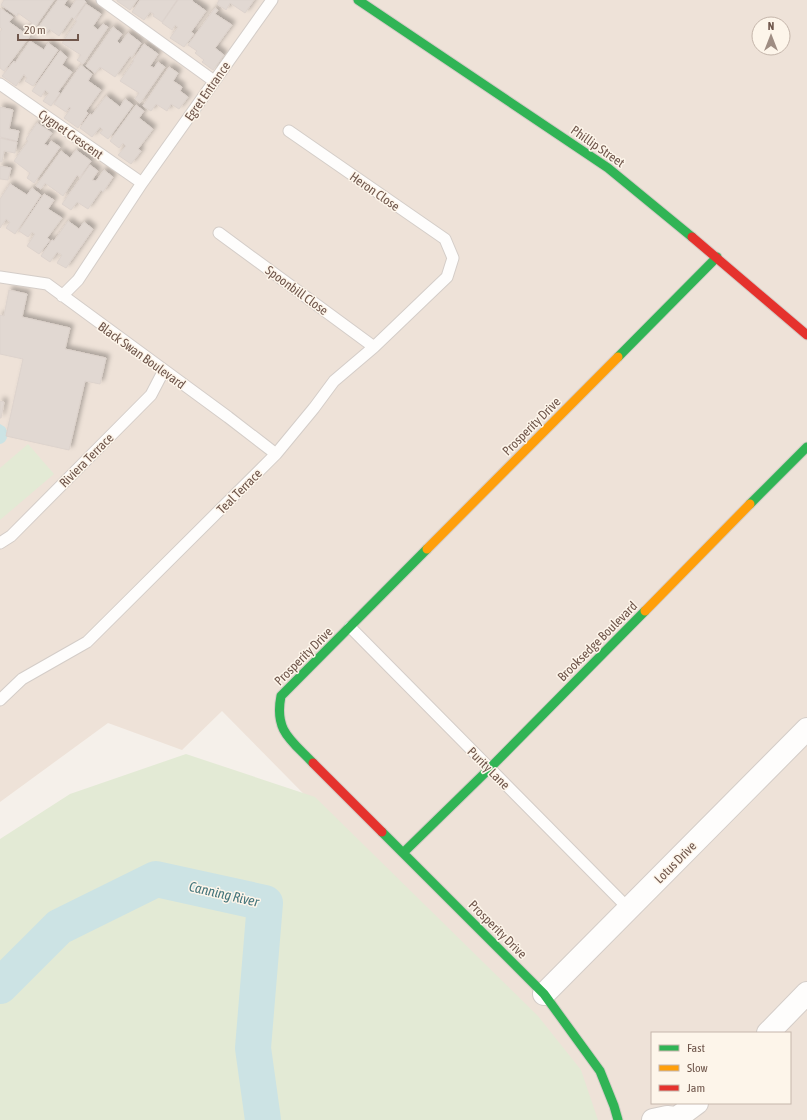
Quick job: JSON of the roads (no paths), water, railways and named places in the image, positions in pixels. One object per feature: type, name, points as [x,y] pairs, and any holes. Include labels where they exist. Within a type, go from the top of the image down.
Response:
[{"type":"street","name":"Phillip Street","points":[[358,0],[608,168],[717,257],[807,335]]},
{"type":"street","name":"Prosperity Drive","points":[[618,1120],[600,1071],[544,994],[285,734],[279,722],[278,708],[281,696],[717,257]]},
{"type":"street","name":"Brooksedge Boulevard","points":[[404,852],[489,769],[807,447]]},
{"type":"street","name":"Lotus Drive","points":[[544,994],[807,729]]},
{"type":"street","points":[[769,1032],[807,993]]},
{"type":"street","points":[[653,1120],[667,1117],[675,1119],[696,1104]]},
{"type":"lane","points":[[102,0],[214,81]]},
{"type":"lane","name":"Egret Entrance","points":[[62,296],[78,280],[142,183],[272,0]]},
{"type":"lane","name":"Cygnet Crescent","points":[[0,84],[142,183]]},
{"type":"lane","name":"Heron Close","points":[[289,130],[445,239],[453,258]]},
{"type":"lane","name":"Spoonbill Close","points":[[219,233],[374,347]]},
{"type":"lane","name":"Teal Terrace","points":[[0,700],[22,679],[87,642],[276,454],[334,381],[374,347],[447,276],[453,258]]},
{"type":"lane","name":"Black Swan Boulevard","points":[[0,277],[47,284],[228,416],[276,454]]},
{"type":"lane","name":"Riviera Terrace","points":[[0,543],[11,536],[151,395],[164,370]]},
{"type":"lane","name":"Purity Lane","points":[[350,627],[629,909]]},
{"type":"waterway","name":"Canning River","points":[[0,986],[59,927],[156,879],[265,903],[253,1048],[263,1120]]}]
